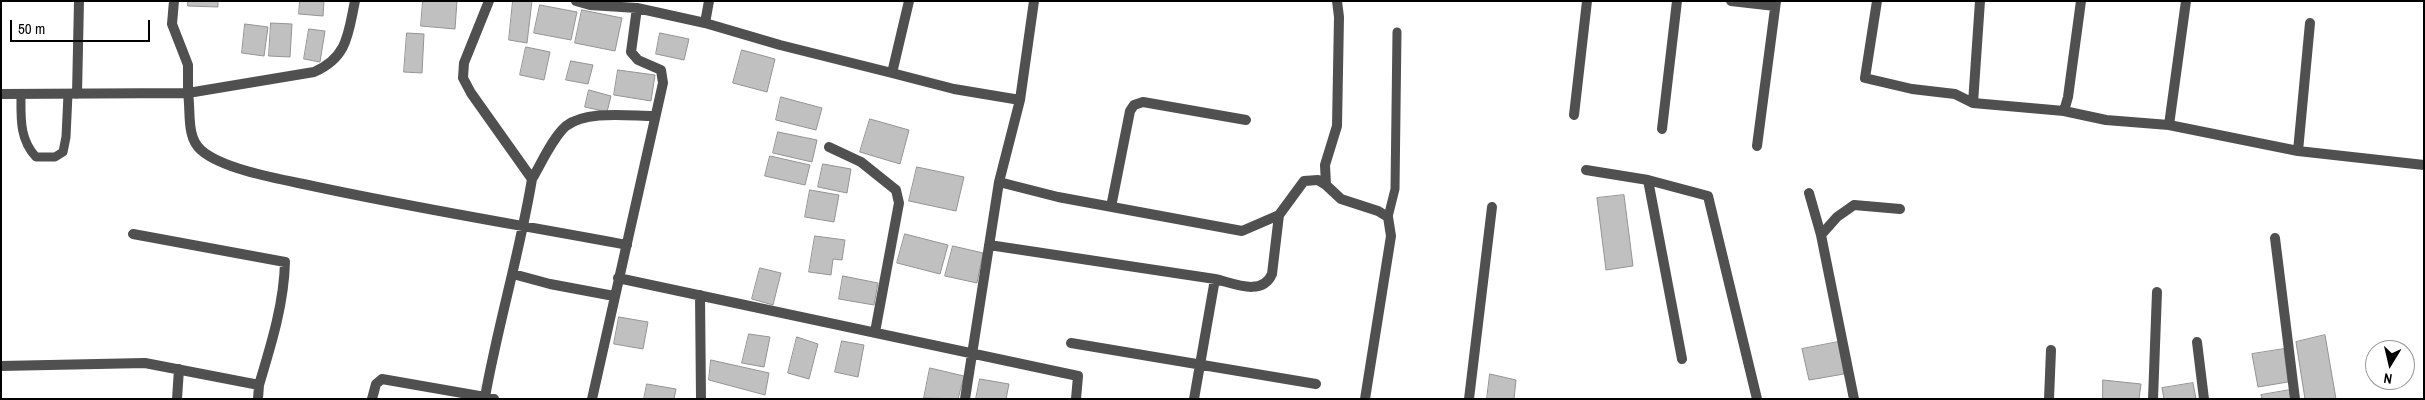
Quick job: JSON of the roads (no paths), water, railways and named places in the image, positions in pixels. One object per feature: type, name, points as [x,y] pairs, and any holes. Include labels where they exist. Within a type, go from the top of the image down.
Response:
[{"type":"street","points":[[72,94],[79,1]]},
{"type":"street","points":[[174,1],[172,24],[188,65],[190,133],[199,149],[212,159],[273,177],[404,206],[627,245]]},
{"type":"street","points":[[1,94],[188,93],[314,72],[330,65],[345,46],[355,1]]},
{"type":"street","points":[[489,1],[464,63],[463,78],[532,179]]},
{"type":"street","points":[[576,1],[590,5],[636,8],[705,23],[780,46],[954,89],[1020,100]]},
{"type":"street","points":[[705,23],[709,1]]},
{"type":"street","points":[[892,73],[909,1]]},
{"type":"street","points":[[965,399],[999,182],[1020,100],[1034,1]]},
{"type":"street","points":[[1326,186],[1324,165],[1337,126],[1339,17],[1337,1]]},
{"type":"street","points":[[1574,115],[1587,1]]},
{"type":"street","points":[[1662,129],[1678,1]]},
{"type":"street","points":[[1731,1],[1775,4],[1757,146]]},
{"type":"street","points":[[1877,1],[1865,78],[1912,89],[1955,94],[1973,103],[2064,111],[2106,120],[2169,125],[2298,151],[2424,164]]},
{"type":"street","points":[[1973,103],[1980,1]]},
{"type":"street","points":[[2064,111],[2068,97],[2082,1]]},
{"type":"street","points":[[2169,125],[2186,1]]},
{"type":"street","points":[[592,399],[663,76],[661,70],[638,60],[631,52],[636,8]]},
{"type":"street","points":[[2298,151],[2310,23]]},
{"type":"street","points":[[1111,207],[1130,111],[1134,105],[1143,102],[1246,120]]},
{"type":"street","points":[[372,399],[376,384],[382,379],[489,398],[496,338],[523,226],[532,179],[546,154],[566,127],[585,117],[654,116]]},
{"type":"street","points":[[829,147],[861,162],[896,190],[899,203],[875,332]]},
{"type":"street","points":[[1586,170],[1648,180],[1708,196],[1757,399]]},
{"type":"street","points":[[989,245],[1215,279],[1249,288],[1262,286],[1269,281],[1272,274],[1280,215],[1304,181],[1318,180],[1341,198],[1378,211],[1388,217],[1391,236],[1366,399]]},
{"type":"street","points":[[1648,180],[1682,358]]},
{"type":"street","points":[[999,182],[1058,197],[1242,231],[1280,215]]},
{"type":"street","points":[[1809,193],[1821,235],[1854,399]]},
{"type":"street","points":[[1821,235],[1838,217],[1854,205],[1900,209]]},
{"type":"street","points":[[1469,399],[1492,207]]},
{"type":"street","points":[[133,234],[285,262],[285,280],[276,329],[259,385],[258,399]]},
{"type":"street","points":[[2275,238],[2295,399]]},
{"type":"street","points":[[512,274],[614,296]]},
{"type":"street","points":[[618,278],[1078,376],[1076,399]]},
{"type":"street","points":[[1194,399],[1198,365],[1215,279]]},
{"type":"street","points":[[2153,399],[2157,292]]},
{"type":"street","points":[[700,295],[701,399]]},
{"type":"street","points":[[2197,342],[2204,399]]},
{"type":"street","points":[[1071,343],[1316,384]]},
{"type":"street","points":[[2048,399],[2051,350]]},
{"type":"street","points":[[1,366],[145,363],[259,385]]},
{"type":"street","points":[[177,399],[179,369]]},
{"type":"lane","points":[[1388,217],[1394,189],[1397,32]]},
{"type":"lane","points":[[21,94],[21,125],[27,147],[36,157],[55,158],[63,152],[72,94]]}]
